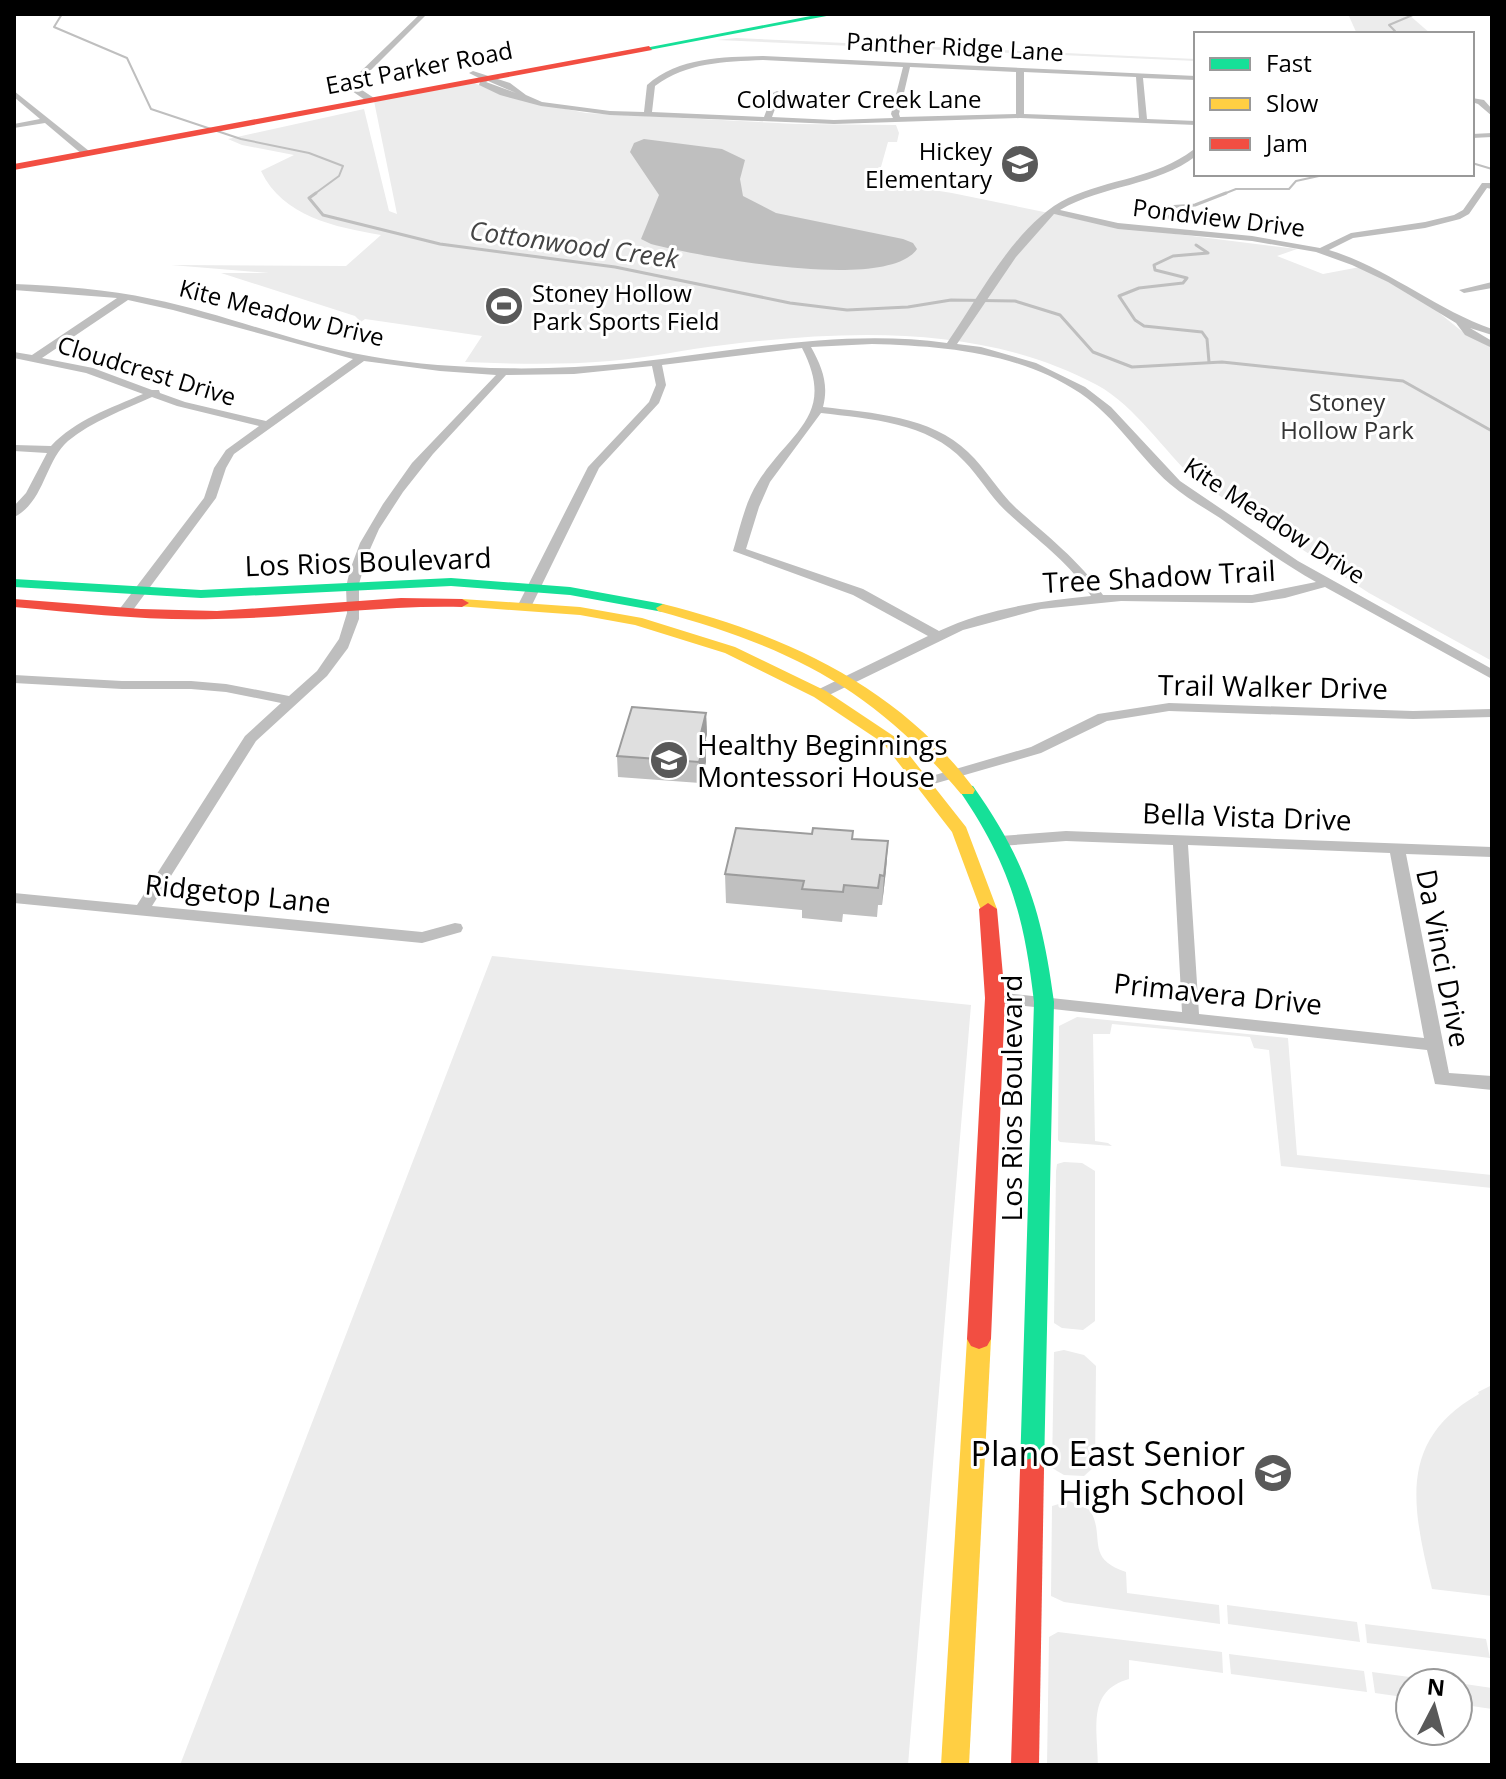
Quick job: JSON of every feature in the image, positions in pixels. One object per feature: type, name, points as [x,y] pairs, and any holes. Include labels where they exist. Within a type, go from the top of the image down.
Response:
[{"type":"main road","name":"East Parker Road","points":[[479,76],[787,14]]},
{"type":"main road","name":"East Parker Road","points":[[14,159],[186,132],[479,76],[833,14]]},
{"type":"main road","name":"East Parker Road","points":[[14,167],[83,150]]},
{"type":"main road","name":"Los Rios Boulevard","points":[[14,603],[220,615],[450,582],[532,587],[612,597],[723,625],[796,653],[847,680],[911,726],[956,774],[1000,841],[1025,890],[1039,952],[1044,1002],[1025,1765]]},
{"type":"main road","name":"Los Rios Boulevard","points":[[14,583],[197,595],[354,595],[525,605],[637,621],[730,650],[820,694],[889,740],[960,831],[990,915],[995,998],[986,1226],[955,1765]]},
{"type":"street","points":[[366,97],[354,87],[362,74],[424,14]]},
{"type":"street","name":"Panther Ridge Lane","points":[[648,114],[651,85],[683,67],[711,60],[763,58],[1194,78]]},
{"type":"street","points":[[898,121],[895,114],[907,64]]},
{"type":"street","points":[[1020,69],[1020,116]]},
{"type":"street","points":[[1139,74],[1143,119]]},
{"type":"street","name":"Coldwater Creek Lane","points":[[479,76],[482,83],[503,93],[568,108],[648,114],[767,120],[898,121],[1020,116],[1194,123]]},
{"type":"street","points":[[14,93],[83,150]]},
{"type":"street","points":[[767,120],[777,93]]},
{"type":"street","points":[[1474,100],[1481,102],[1492,114]]},
{"type":"street","points":[[14,126],[46,120]]},
{"type":"street","points":[[949,348],[1015,253],[1053,211],[1079,197],[1166,169],[1194,153]]},
{"type":"street","points":[[1320,251],[1351,236],[1370,231],[1425,225],[1457,217],[1466,212],[1489,186]]},
{"type":"street","name":"Pondview Drive","points":[[1053,211],[1121,225],[1261,240],[1320,251],[1377,271],[1460,321],[1492,332]]},
{"type":"street","points":[[1464,290],[1492,285]]},
{"type":"street","name":"Kite Meadow Drive","points":[[14,287],[126,297],[200,313],[362,358],[504,371],[656,363],[729,352],[875,340],[949,348],[1017,362],[1080,388],[1118,418],[1162,471],[1176,483],[1325,583],[1492,675]]},
{"type":"street","points":[[36,357],[126,297]]},
{"type":"street","name":"Pondview Drive","points":[[1460,321],[1469,333],[1492,345]]},
{"type":"street","points":[[805,345],[821,377],[819,410],[796,445],[765,482],[756,498],[739,551],[858,592],[936,635]]},
{"type":"street","name":"Cloudcrest Drive","points":[[14,355],[89,370],[181,404],[269,425]]},
{"type":"street","points":[[125,611],[210,498],[220,468],[230,452],[362,358]]},
{"type":"street","points":[[525,605],[594,467],[654,403],[661,385],[656,363]]},
{"type":"street","points":[[142,910],[250,739],[289,700],[320,676],[340,650],[350,628],[364,548],[405,480],[441,436],[491,389],[504,371]]},
{"type":"street","points":[[14,513],[31,495],[54,450],[64,439],[91,421],[155,392]]},
{"type":"street","points":[[819,410],[874,416],[907,424],[961,450],[1001,501],[1083,575],[1099,599]]},
{"type":"street","points":[[14,448],[54,450]]},
{"type":"street","name":"Tree Shadow Trail","points":[[820,694],[936,635],[1012,611],[1099,599],[1158,596],[1252,599],[1325,583]]},
{"type":"street","points":[[14,679],[191,685],[289,700]]},
{"type":"street","name":"Trail Walker Drive","points":[[923,783],[1036,750],[1103,717],[1144,709],[1181,707],[1413,715],[1492,713]]},
{"type":"street","name":"Bella Vista Drive","points":[[1000,841],[1066,836],[1492,852]]},
{"type":"street","points":[[1180,840],[1191,1018]]},
{"type":"street","name":"Da Vinci Drive","points":[[1397,847],[1441,1079],[1492,1083]]},
{"type":"street","name":"Ridgetop Lane","points":[[14,898],[422,938],[455,928]]},
{"type":"street","name":"Primavera Drive","points":[[995,998],[1434,1045]]},
{"type":"green space","points":[[1348,14],[1408,14],[1429,32],[1356,32]]},
{"type":"green space","points":[[736,38],[1194,61],[717,40]]},
{"type":"green space","name":"Stoney Hollow Park","points":[[474,83],[520,100],[586,113],[796,124],[896,125],[899,133],[897,142],[888,142],[877,181],[1112,226],[1297,249],[1277,256],[1323,274],[1360,267],[1411,290],[1464,333],[1492,348],[1492,661],[1369,593],[1197,481],[1125,405],[1097,385],[1053,365],[1008,351],[914,336],[866,335],[771,340],[625,360],[538,364],[465,362],[482,336],[365,319],[361,322],[355,316],[221,273],[269,273],[171,265],[346,266],[381,235],[329,223],[297,209],[271,187],[261,171],[294,155],[242,145],[228,139],[364,109],[389,211],[397,214],[374,101]]},
{"type":"green space","points":[[492,956],[971,1005],[908,1765],[180,1765]]},
{"type":"green space","points":[[1077,1017],[1288,1038],[1297,1155],[1492,1175],[1492,1188],[1281,1166],[1269,1050],[1254,1048],[1250,1037],[1112,1024],[1110,1034],[1093,1034],[1095,1141],[1112,1146],[1060,1142],[1059,1026]]},
{"type":"green space","points":[[1082,1163],[1095,1171],[1095,1321],[1083,1330],[1062,1328],[1054,1323],[1056,1171],[1057,1164]]},
{"type":"green space","points":[[1064,1350],[1084,1355],[1096,1366],[1095,1466],[1084,1476],[1064,1475],[1052,1468],[1054,1352]]},
{"type":"green space","points":[[1492,1385],[1492,1596],[1432,1589],[1417,1505],[1417,1479],[1423,1455],[1434,1433],[1452,1413]]},
{"type":"green space","points":[[1069,1501],[1090,1510],[1100,1553],[1113,1566],[1126,1572],[1127,1593],[1219,1605],[1220,1624],[1064,1602],[1051,1596],[1052,1506]]},
{"type":"green space","points":[[1227,1605],[1357,1622],[1360,1642],[1228,1624]]},
{"type":"green space","points":[[1365,1624],[1486,1639],[1490,1658],[1367,1643]]},
{"type":"green space","points":[[1058,1632],[1222,1652],[1223,1673],[1129,1660],[1129,1679],[1106,1692],[1100,1702],[1096,1725],[1098,1765],[1047,1765],[1049,1637]]},
{"type":"green space","points":[[1229,1654],[1364,1671],[1367,1692],[1231,1674]]},
{"type":"green space","points":[[1372,1672],[1394,1675],[1394,1696],[1375,1693]]},
{"type":"green space","points":[[1474,1685],[1492,1688],[1492,1709],[1474,1706]]},
{"type":"shaded area","points":[[644,139],[722,149],[745,160],[740,179],[743,196],[776,213],[903,239],[913,243],[917,249],[899,262],[869,268],[832,270],[748,262],[651,244],[641,239],[659,195],[630,152],[634,143]]},
{"type":"building","points":[[632,707],[706,713],[699,741],[705,741],[699,762],[617,756]]},
{"type":"building","points":[[736,828],[812,834],[813,828],[853,831],[852,839],[888,841],[884,876],[880,875],[878,888],[844,885],[843,892],[802,889],[804,881],[725,874]]},
{"type":"waterway","name":"Cottonwood Creek","points":[[62,14],[54,27],[127,58],[151,109],[241,139],[309,153],[343,166],[339,176],[313,195]]},
{"type":"waterway","points":[[1393,32],[1395,31],[1389,25],[1415,14]]},
{"type":"waterway","points":[[1474,164],[1492,169]]},
{"type":"waterway","points":[[1226,193],[1236,189],[1289,189],[1296,181],[1319,176]]},
{"type":"waterway","name":"Cottonwood Creek","points":[[316,193],[309,198],[323,215],[440,244],[615,267],[790,303],[847,310],[908,307],[951,300],[1015,301],[1060,315],[1093,352],[1132,367],[1222,362],[1403,381],[1492,431]]},
{"type":"waterway","points":[[1180,220],[1168,217],[1163,211],[1167,207],[1195,205],[1226,193]]},
{"type":"waterway","points":[[1221,195],[1226,193]]},
{"type":"waterway","points":[[1196,245],[1208,253],[1173,256],[1154,265],[1155,270],[1187,278],[1183,283],[1139,288],[1119,296],[1135,320],[1144,326],[1202,332],[1207,339],[1209,362]]},
{"type":"traffic: fast","points":[[649,48],[833,14]]},
{"type":"traffic: fast","points":[[14,583],[201,594],[451,582],[570,591],[663,608]]},
{"type":"traffic: fast","points":[[967,790],[1001,842],[1023,890],[1036,941],[1044,1002],[1032,1469]]},
{"type":"traffic: slow","points":[[462,603],[580,611],[637,621],[730,650],[820,694],[889,740],[960,831],[988,909]]},
{"type":"traffic: slow","points":[[663,608],[751,635],[832,672],[904,723],[937,754],[967,790]]},
{"type":"traffic: slow","points":[[955,1765],[979,1339]]},
{"type":"traffic: jam","points":[[14,167],[649,48]]},
{"type":"traffic: jam","points":[[14,603],[192,615],[248,614],[401,602],[462,603]]},
{"type":"traffic: jam","points":[[979,1339],[995,998],[988,909]]},
{"type":"traffic: jam","points":[[1025,1765],[1032,1469]]},
{"type":"place","name":"Hickey Elementary","points":[[1020,164]]},
{"type":"place","name":"Stoney Hollow Park Sports Field","points":[[504,306]]},
{"type":"place","name":"Healthy Beginnings Montessori House","points":[[669,760]]},
{"type":"place","name":"Plano East Senior High School","points":[[1273,1473]]}]
